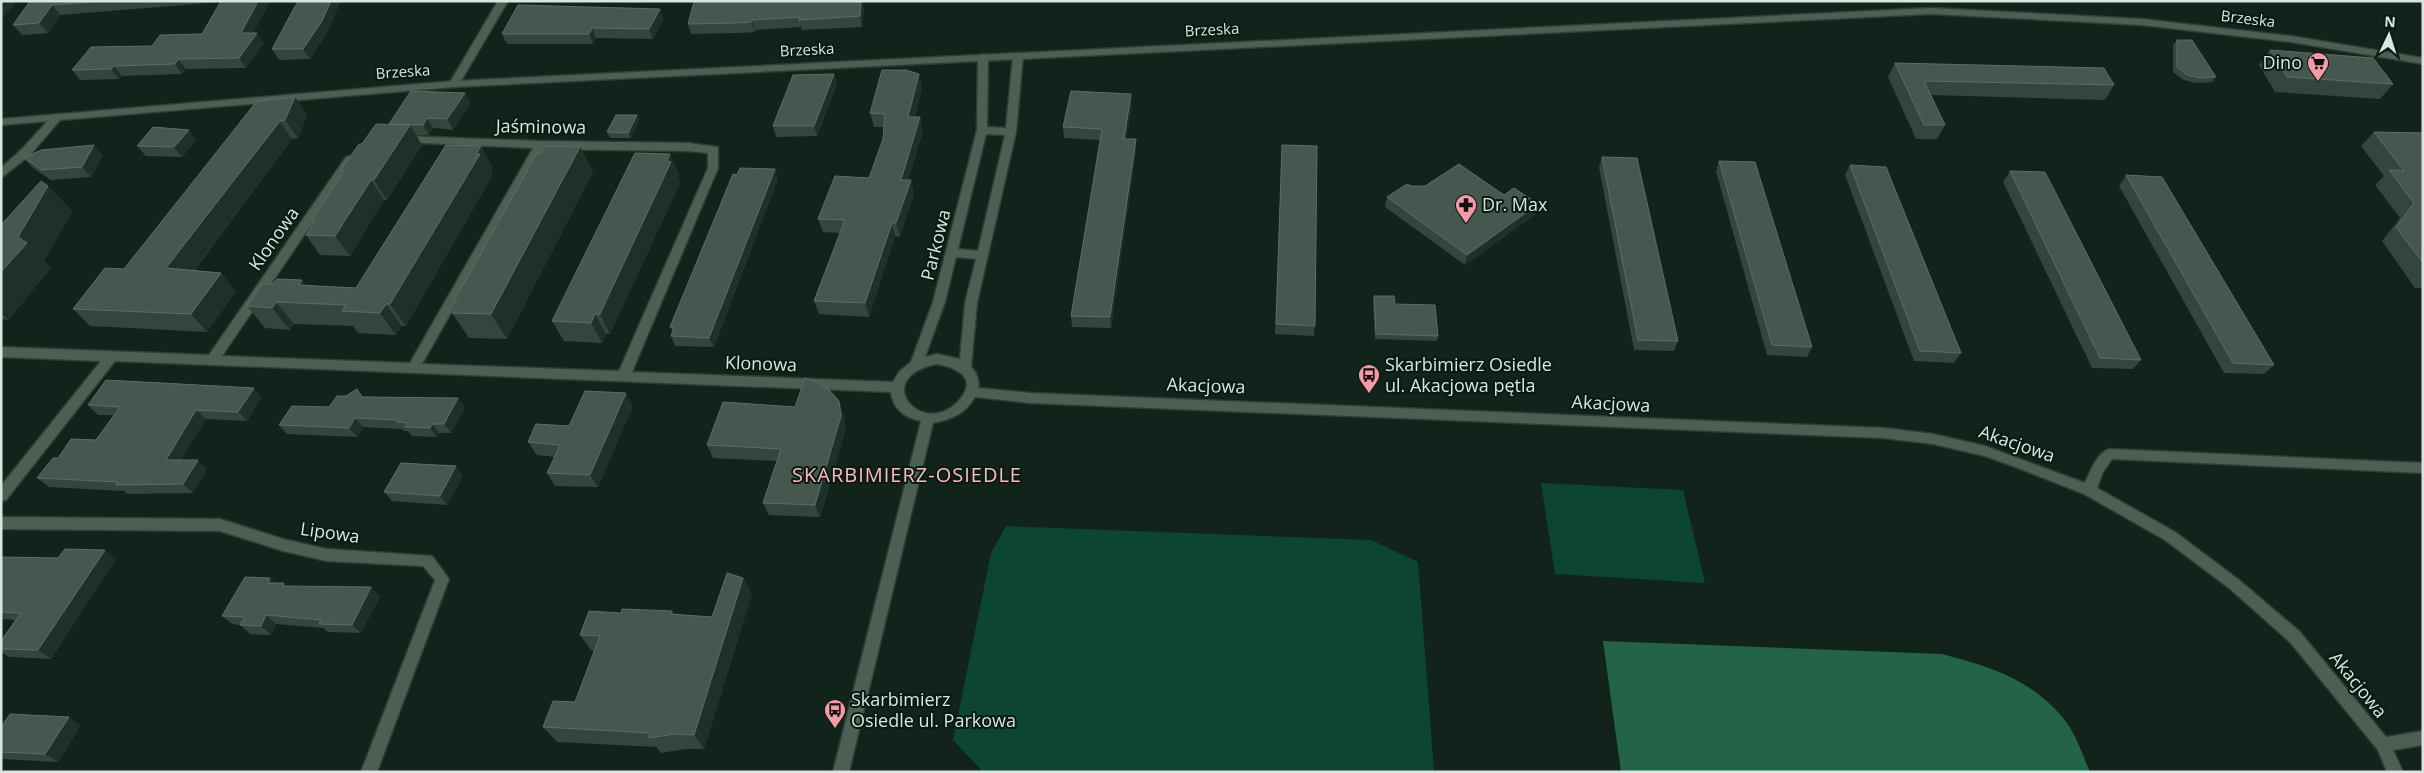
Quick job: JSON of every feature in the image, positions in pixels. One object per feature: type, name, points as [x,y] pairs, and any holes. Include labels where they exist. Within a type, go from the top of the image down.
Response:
[{"type":"street","points":[[454,84],[502,1]]},
{"type":"street","name":"Brzeska","points":[[1,122],[454,84],[1931,12],[2142,22],[2291,39],[2423,61]]},
{"type":"street","points":[[966,367],[971,303],[1012,132],[1018,56]]},
{"type":"street","name":"Parkowa","points":[[916,365],[939,302],[982,130],[984,57]]},
{"type":"street","points":[[1,174],[26,152],[57,117]]},
{"type":"street","points":[[982,130],[1012,132]]},
{"type":"street","name":"Jaśminowa","points":[[391,139],[540,145],[688,147],[714,150],[713,168],[624,375]]},
{"type":"street","points":[[414,366],[540,145]]},
{"type":"street","name":"Klonowa","points":[[213,359],[354,154]]},
{"type":"street","points":[[952,253],[982,255]]},
{"type":"street","name":"Klonowa","points":[[1,352],[414,366],[897,387]]},
{"type":"street","points":[[1,496],[112,356]]},
{"type":"street","points":[[948,360],[966,367],[974,383],[973,392],[968,400],[951,414],[928,418],[907,412],[900,405],[897,387],[904,374],[916,365],[926,361],[948,360]]},
{"type":"street","name":"Akacjowa","points":[[973,392],[1031,398],[1884,433],[1933,439],[1985,451],[2089,490],[2170,536],[2234,584],[2295,638],[2383,745],[2395,772]]},
{"type":"street","points":[[841,772],[928,418]]},
{"type":"street","points":[[2089,490],[2098,469],[2108,454],[2423,468]]},
{"type":"street","name":"Lipowa","points":[[1,522],[220,525],[283,545],[327,555],[427,560],[442,579],[369,772]]},
{"type":"street","points":[[2383,745],[2423,738]]},
{"type":"shaded area","points":[[1541,483],[1683,490],[1705,583],[1555,574]]},
{"type":"shaded area","points":[[1006,526],[1371,540],[1418,562],[1434,771],[983,772],[953,740],[991,553]]},
{"type":"shaded area","points":[[1603,641],[1942,654],[1995,670],[2011,677],[2041,696],[2071,728],[2090,772],[1621,772]]},
{"type":"building","points":[[30,1],[103,1],[52,5],[39,23],[13,25]]},
{"type":"building","points":[[221,1],[258,1],[241,33],[257,33],[239,58],[178,59],[175,64],[114,66],[111,69],[72,70],[91,47],[152,46],[160,35],[202,34]]},
{"type":"building","points":[[298,1],[331,1],[322,21],[303,49],[272,49]]},
{"type":"building","points":[[861,1],[860,16],[799,20],[800,17],[752,20],[751,22],[738,23],[688,24],[694,2]]},
{"type":"building","points":[[518,5],[660,9],[649,29],[592,28],[589,34],[502,34]]},
{"type":"building","points":[[2177,40],[2192,40],[2216,77],[2200,78],[2187,75],[2177,67]]},
{"type":"building","points":[[2270,50],[2373,58],[2393,84],[2287,77]]},
{"type":"building","points":[[1895,63],[2104,68],[2114,85],[1924,81],[1945,125],[1924,125]]},
{"type":"building","points":[[882,70],[906,70],[919,74],[908,117],[920,117],[901,180],[911,180],[896,223],[892,223],[865,303],[814,301],[845,220],[818,219],[835,176],[869,178],[883,139],[885,114],[870,113]]},
{"type":"building","points":[[834,74],[814,126],[773,126],[793,75]]},
{"type":"building","points":[[411,91],[465,93],[447,119],[427,118],[423,125],[389,124]]},
{"type":"building","points":[[1071,91],[1131,94],[1124,139],[1136,139],[1110,317],[1071,316],[1102,129],[1063,127]]},
{"type":"building","points":[[295,97],[285,120],[280,121],[166,268],[221,273],[191,314],[73,309],[105,268],[124,269],[257,101]]},
{"type":"building","points":[[616,115],[637,115],[628,133],[607,132]]},
{"type":"building","points":[[376,124],[410,125],[374,180],[371,180],[335,236],[306,235],[315,220],[312,220],[344,171],[340,171]]},
{"type":"building","points":[[153,127],[189,130],[174,147],[137,146]]},
{"type":"building","points":[[2374,132],[2423,133],[2423,263],[2396,227],[2414,203],[2389,170],[2404,171]]},
{"type":"building","points":[[94,145],[82,167],[42,170],[24,158],[41,150]]},
{"type":"building","points":[[446,145],[481,146],[476,154],[480,154],[390,304],[386,304],[380,313],[342,311],[346,305],[276,302],[272,308],[247,306],[262,284],[273,284],[277,279],[302,280],[299,285],[356,288]]},
{"type":"building","points":[[1282,145],[1317,146],[1315,326],[1276,324]]},
{"type":"building","points":[[545,146],[580,147],[491,314],[452,313],[457,304],[453,303],[537,153],[541,153]]},
{"type":"building","points":[[635,153],[670,154],[667,161],[671,162],[600,314],[595,314],[591,323],[552,321]]},
{"type":"building","points":[[1602,157],[1637,158],[1678,341],[1638,340]]},
{"type":"building","points":[[1719,161],[1755,162],[1812,347],[1772,345]]},
{"type":"building","points":[[1459,164],[1504,195],[1514,188],[1538,204],[1467,255],[1387,197],[1407,184],[1411,186],[1425,186]]},
{"type":"building","points":[[1850,165],[1886,167],[1961,353],[1920,351]]},
{"type":"building","points":[[740,168],[775,169],[709,338],[671,336],[674,327],[670,327],[733,174],[737,175]]},
{"type":"building","points":[[2010,171],[2045,172],[2141,360],[2100,358]]},
{"type":"building","points":[[2126,175],[2162,177],[2274,365],[2233,363]]},
{"type":"building","points":[[41,181],[48,186],[18,237],[27,243],[1,272],[1,225]]},
{"type":"building","points":[[1374,296],[1394,296],[1395,304],[1435,305],[1438,336],[1376,334]]},
{"type":"building","points":[[805,378],[818,382],[830,391],[839,401],[841,416],[815,505],[763,503],[781,449],[707,445],[723,402],[795,407]]},
{"type":"building","points":[[106,380],[254,388],[238,412],[196,410],[166,460],[198,460],[183,484],[116,485],[118,482],[37,478],[53,458],[58,458],[71,439],[96,440],[120,407],[88,405]]},
{"type":"building","points":[[357,389],[362,397],[458,398],[444,424],[433,424],[430,428],[405,427],[408,423],[397,422],[398,420],[355,418],[349,428],[279,425],[292,406],[329,407],[337,396],[346,396]]},
{"type":"building","points":[[585,391],[626,393],[590,475],[547,473],[560,445],[528,442],[536,424],[569,426]]},
{"type":"building","points":[[401,463],[456,466],[440,496],[384,492]]},
{"type":"building","points":[[65,549],[105,550],[38,650],[1,649],[1,641],[21,613],[1,612],[1,557],[58,558]]},
{"type":"building","points":[[727,573],[743,578],[694,735],[674,734],[649,738],[650,733],[543,727],[553,701],[575,702],[600,636],[580,635],[589,611],[621,613],[622,609],[672,611],[671,614],[712,617]]},
{"type":"building","points":[[245,577],[270,578],[268,583],[284,583],[283,586],[371,587],[352,625],[319,624],[321,620],[266,615],[261,626],[240,625],[245,617],[222,616]]},
{"type":"building","points":[[10,714],[69,717],[45,754],[1,752],[1,727]]},
{"type":"place","name":"Dino","points":[[2318,82]]},
{"type":"place","name":"Dr. Max","points":[[1466,224]]},
{"type":"place","name":"Skarbimierz Osiedle ul. Akacjowa pętla","points":[[1369,394]]},
{"type":"place","name":"Skarbimierz Osiedle ul. Parkowa","points":[[835,729]]},
{"type":"district","name":"SKARBIMIERZ-OSIEDLE","points":[[907,475]]}]
